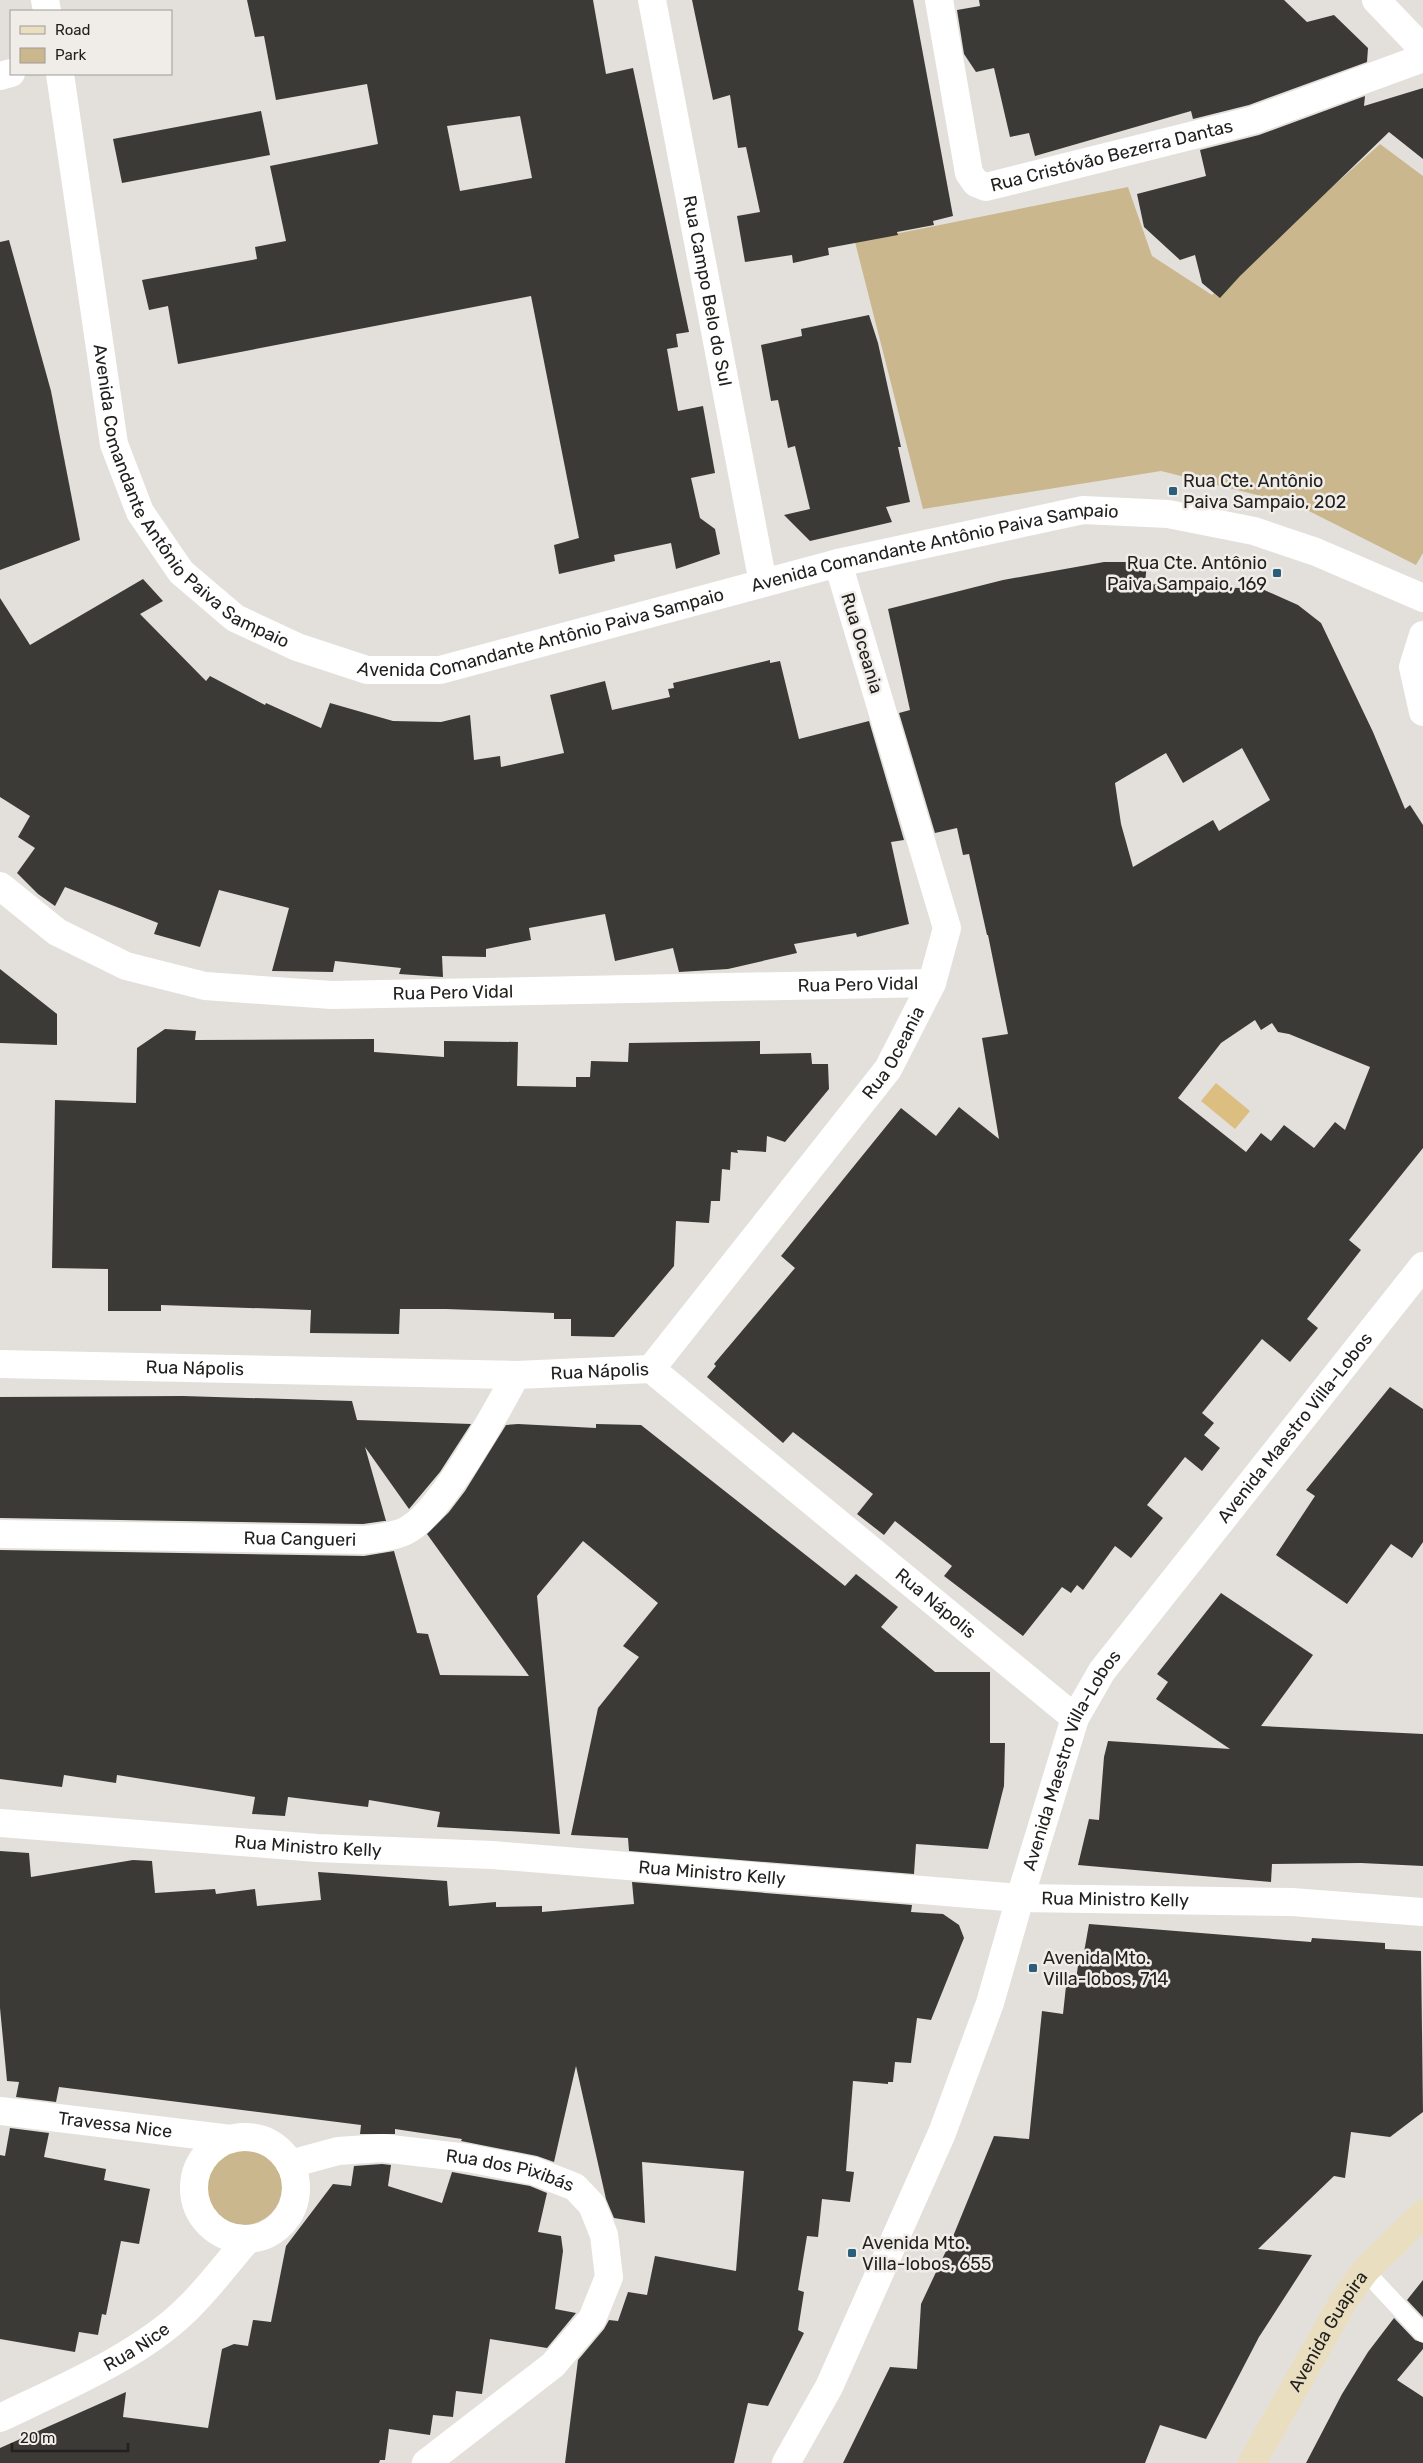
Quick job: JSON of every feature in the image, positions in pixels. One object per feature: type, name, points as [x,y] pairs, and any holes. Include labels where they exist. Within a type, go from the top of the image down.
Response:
[{"type":"main road","name":"Avenida Guapira","points":[[1252,2463],[1344,2300],[1365,2271],[1423,2214]]},
{"type":"street","name":"Rua Campo Belo do Sul","points":[[652,0],[763,583]]},
{"type":"street","name":"Rua Cristóvão Bezerra Dantas","points":[[939,0],[970,173],[976,183],[986,186],[1254,120],[1423,58]]},
{"type":"street","points":[[1376,0],[1423,49]]},
{"type":"street","name":"Avenida Comandante Antônio Paiva Sampaio","points":[[60,75],[114,444],[140,512],[180,572],[235,618],[297,647],[367,670],[440,670],[838,563],[1083,510],[1168,514],[1254,531],[1316,552],[1423,598]]},
{"type":"street","name":"Rua Oceania","points":[[651,1369],[888,1069],[932,984],[947,928],[838,563]]},
{"type":"street","points":[[1423,635],[1413,668],[1423,712]]},
{"type":"street","name":"Rua Pero Vidal","points":[[0,886],[57,932],[126,966],[205,986],[332,995],[932,984]]},
{"type":"street","name":"Avenida Maestro Villa-Lobos","points":[[786,2463],[829,2387],[942,2133],[990,2003],[1075,1718],[1102,1671],[1423,1266]]},
{"type":"street","name":"Rua Nápolis","points":[[0,1364],[516,1374],[651,1369],[1075,1718]]},
{"type":"street","name":"Rua Cangueri","points":[[0,1534],[364,1540],[407,1531],[428,1514],[441,1496],[493,1416],[516,1374]]},
{"type":"street","name":"Rua Ministro Kelly","points":[[0,1823],[317,1848],[492,1855],[1020,1898],[1292,1902],[1423,1912]]},
{"type":"street","name":"Travessa Nice","points":[[0,2111],[230,2139]]},
{"type":"street","points":[[248,2137],[265,2140],[280,2150],[290,2164],[296,2180],[296,2198],[290,2214],[279,2228],[264,2237],[247,2240],[231,2238],[216,2231],[203,2220],[196,2205],[193,2189],[196,2172],[204,2157],[215,2146],[230,2139],[248,2137]]},
{"type":"street","name":"Rua dos Pixibás","points":[[290,2164],[338,2151],[382,2148],[468,2158],[534,2171],[575,2187],[592,2205],[604,2235],[609,2277],[592,2319],[553,2365],[426,2463]]},
{"type":"street","name":"Rua Nice","points":[[0,2418],[105,2367],[157,2333],[187,2310],[247,2240]]},
{"type":"lane","points":[[1365,2271],[1423,2333]]},
{"type":"green space","points":[[1380,144],[1423,176],[1423,553],[1416,565],[1297,505],[1161,471],[923,509],[855,242],[1128,187],[1152,256],[1212,295]]},
{"type":"green space","points":[[237,2149],[251,2149],[265,2155],[276,2166],[282,2180],[279,2202],[271,2214],[251,2225],[237,2225],[223,2219],[212,2208],[206,2194],[206,2180],[212,2166],[223,2155]]},
{"type":"shaded area","points":[[1216,1083],[1250,1111],[1235,1129],[1201,1101]]},
{"type":"building","points":[[247,0],[593,0],[606,74],[633,68],[689,332],[676,334],[678,347],[667,349],[678,411],[703,406],[715,473],[691,478],[700,518],[715,529],[720,554],[676,569],[671,543],[614,555],[615,561],[559,574],[554,545],[579,538],[531,296],[178,364],[168,306],[149,310],[142,280],[257,259],[255,247],[286,241],[270,166],[378,144],[367,84],[276,100],[264,36],[255,37]],"holes":[[[520,116],[532,178],[460,191],[447,126]]]},
{"type":"building","points":[[692,0],[913,0],[953,216],[933,221],[934,225],[897,232],[898,235],[828,248],[829,255],[793,263],[792,255],[745,262],[737,216],[760,212],[746,147],[738,148],[730,95],[713,100]]},
{"type":"building","points":[[979,0],[1284,0],[1307,22],[1334,15],[1368,48],[1367,62],[1249,105],[1193,119],[1191,111],[1035,156],[1029,133],[1010,137],[994,68],[976,72],[964,54],[957,10],[980,6]]},
{"type":"building","points":[[1423,88],[1423,159],[1389,132],[1240,276],[1220,298],[1202,283],[1195,255],[1180,260],[1144,227],[1137,194],[1206,176],[1200,150],[1259,135],[1365,96],[1364,106]]},
{"type":"building","points":[[261,111],[270,155],[122,183],[113,139]]},
{"type":"building","points":[[9,240],[51,391],[80,540],[0,570],[0,242]]},
{"type":"building","points":[[869,315],[878,343],[901,447],[898,447],[910,502],[886,507],[892,522],[810,541],[784,515],[810,509],[795,446],[788,448],[778,400],[771,401],[761,345],[802,336],[801,329]]},
{"type":"building","points":[[1104,562],[1147,562],[1145,584],[1262,589],[1298,605],[1321,623],[1373,732],[1405,809],[1410,805],[1423,825],[1423,1148],[1349,1240],[1361,1250],[1307,1319],[1318,1328],[1290,1362],[1262,1339],[1202,1413],[1214,1423],[1204,1435],[1220,1448],[1202,1471],[1185,1457],[1147,1505],[1163,1518],[1131,1558],[1115,1546],[1083,1590],[1077,1585],[1071,1593],[1062,1587],[1023,1636],[944,1576],[952,1566],[895,1521],[884,1535],[857,1514],[873,1494],[793,1432],[783,1443],[707,1377],[716,1366],[714,1364],[795,1268],[781,1256],[901,1108],[936,1136],[959,1107],[999,1139],[982,1038],[1008,1034],[988,935],[969,854],[963,855],[957,828],[935,833],[899,713],[910,710],[888,609],[1003,580]],"holes":[[[1242,748],[1270,800],[1219,831],[1213,820],[1133,867],[1121,824],[1115,783],[1166,753],[1183,783]],[[1255,1020],[1261,1030],[1272,1023],[1278,1032],[1289,1034],[1370,1067],[1345,1130],[1335,1122],[1314,1148],[1284,1125],[1271,1141],[1261,1133],[1246,1152],[1178,1098],[1221,1043]]]},
{"type":"building","points":[[143,579],[163,601],[140,614],[206,681],[210,676],[265,705],[266,703],[321,728],[330,703],[393,721],[441,722],[470,715],[474,760],[500,756],[501,767],[564,753],[550,695],[605,681],[612,710],[670,697],[668,689],[674,688],[673,683],[770,660],[770,663],[780,661],[799,739],[869,721],[904,840],[891,842],[909,924],[857,937],[856,933],[794,944],[797,953],[728,969],[679,972],[673,948],[615,961],[605,914],[529,928],[531,940],[486,949],[486,957],[442,956],[443,977],[399,974],[401,968],[335,961],[333,972],[272,971],[289,908],[219,890],[200,947],[154,934],[158,923],[65,887],[55,906],[38,894],[17,873],[35,848],[18,837],[30,816],[0,797],[0,598],[30,645]]},
{"type":"building","points":[[0,969],[57,1014],[57,1045],[0,1043]]},
{"type":"building","points":[[165,1029],[196,1031],[195,1040],[374,1039],[374,1052],[444,1057],[444,1041],[518,1042],[517,1086],[576,1087],[576,1077],[590,1077],[591,1061],[628,1062],[629,1043],[760,1041],[760,1054],[811,1053],[812,1064],[828,1064],[829,1089],[785,1142],[767,1136],[766,1152],[737,1150],[738,1153],[731,1152],[730,1170],[722,1169],[720,1201],[711,1201],[709,1223],[676,1221],[674,1266],[614,1337],[571,1336],[571,1319],[554,1319],[554,1313],[446,1309],[400,1309],[399,1334],[310,1333],[311,1310],[161,1305],[161,1311],[108,1311],[108,1269],[52,1268],[55,1100],[136,1103],[137,1048]]},
{"type":"building","points":[[1390,1387],[1423,1409],[1423,1542],[1412,1558],[1391,1544],[1347,1604],[1276,1555],[1315,1496],[1306,1490]]},
{"type":"building","points":[[183,1396],[352,1401],[357,1420],[471,1424],[440,1472],[409,1509],[365,1447],[386,1521],[363,1524],[0,1518],[0,1397]]},
{"type":"building","points":[[596,1424],[641,1425],[845,1586],[856,1574],[898,1607],[881,1627],[935,1672],[990,1672],[990,1743],[1005,1743],[1004,1786],[988,1849],[916,1844],[914,1874],[629,1851],[628,1838],[571,1835],[598,1708],[639,1657],[623,1646],[658,1603],[583,1541],[537,1596],[560,1834],[437,1827],[440,1812],[369,1800],[368,1807],[288,1797],[285,1816],[252,1814],[255,1797],[117,1775],[116,1783],[64,1775],[62,1787],[0,1779],[0,1550],[364,1556],[394,1551],[417,1633],[428,1634],[440,1675],[529,1676],[427,1534],[449,1512],[465,1491],[506,1425],[596,1428]]},
{"type":"building","points":[[1221,1593],[1313,1655],[1261,1726],[1423,1734],[1423,1866],[1361,1863],[1272,1864],[1271,1882],[1078,1865],[1089,1819],[1099,1820],[1104,1757],[1108,1741],[1230,1749],[1156,1699],[1168,1682],[1157,1674]]},
{"type":"building","points":[[0,1851],[29,1853],[31,1877],[133,1860],[152,1861],[155,1893],[215,1889],[216,1894],[255,1889],[257,1906],[321,1900],[318,1872],[447,1881],[449,1906],[496,1902],[496,1907],[542,1906],[542,1912],[634,1904],[632,1882],[912,1905],[911,1912],[943,1914],[959,1925],[964,1938],[931,2020],[917,2018],[911,2063],[895,2062],[893,2082],[888,2082],[888,2084],[853,2081],[846,2171],[854,2172],[850,2202],[822,2199],[818,2237],[807,2236],[798,2290],[804,2292],[798,2330],[804,2333],[768,2406],[748,2403],[734,2463],[565,2463],[578,2360],[604,2329],[609,2320],[618,2321],[628,2292],[647,2295],[655,2256],[736,2271],[744,2171],[642,2162],[645,2223],[614,2218],[606,2199],[576,2066],[554,2162],[537,2156],[461,2141],[462,2139],[395,2129],[395,2134],[360,2134],[361,2125],[59,2087],[56,2102],[16,2097],[19,2082],[7,2081],[0,2008]]},
{"type":"building","points":[[1089,1924],[1311,1942],[1312,1938],[1385,1943],[1385,1949],[1421,1951],[1423,2112],[1390,2137],[1351,2132],[1345,2178],[1334,2176],[1258,2249],[1312,2255],[1259,2337],[1206,2439],[1160,2425],[1145,2463],[843,2463],[890,2367],[917,2369],[921,2304],[954,2234],[994,2136],[1029,2139],[1042,2011],[1063,2014],[1066,1986],[1075,1988],[1079,1958],[1083,1958]]},
{"type":"building","points":[[10,2128],[49,2133],[44,2157],[106,2169],[104,2180],[150,2189],[139,2244],[121,2241],[106,2315],[102,2314],[98,2335],[79,2332],[75,2352],[0,2339],[0,2155],[5,2156]]},
{"type":"building","points":[[391,2165],[388,2186],[442,2203],[452,2172],[530,2186],[547,2193],[538,2232],[561,2236],[563,2251],[555,2309],[576,2313],[547,2348],[490,2339],[482,2394],[456,2391],[453,2417],[433,2415],[430,2435],[389,2429],[385,2460],[380,2460],[379,2463],[0,2463],[0,2448],[126,2392],[123,2417],[208,2428],[222,2349],[234,2344],[248,2346],[253,2320],[271,2322],[286,2246],[333,2184],[351,2186],[354,2166]]},
{"type":"building","points":[[1423,2280],[1423,2317],[1407,2300]]},
{"type":"building","points":[[1394,2318],[1415,2340],[1423,2343],[1423,2349],[1397,2380],[1423,2397],[1423,2463],[1306,2463],[1342,2394],[1368,2352]]},
{"type":"place","name":"Rua Cte. Antônio Paiva Sampaio, 202","points":[[1173,491]]},
{"type":"place","name":"Rua Cte. Antônio Paiva Sampaio, 169","points":[[1277,573]]},
{"type":"place","name":"Avenida Mto. Villa-lobos, 714","points":[[1033,1968]]},
{"type":"place","name":"Avenida Mto. Villa-lobos, 655","points":[[852,2253]]}]
